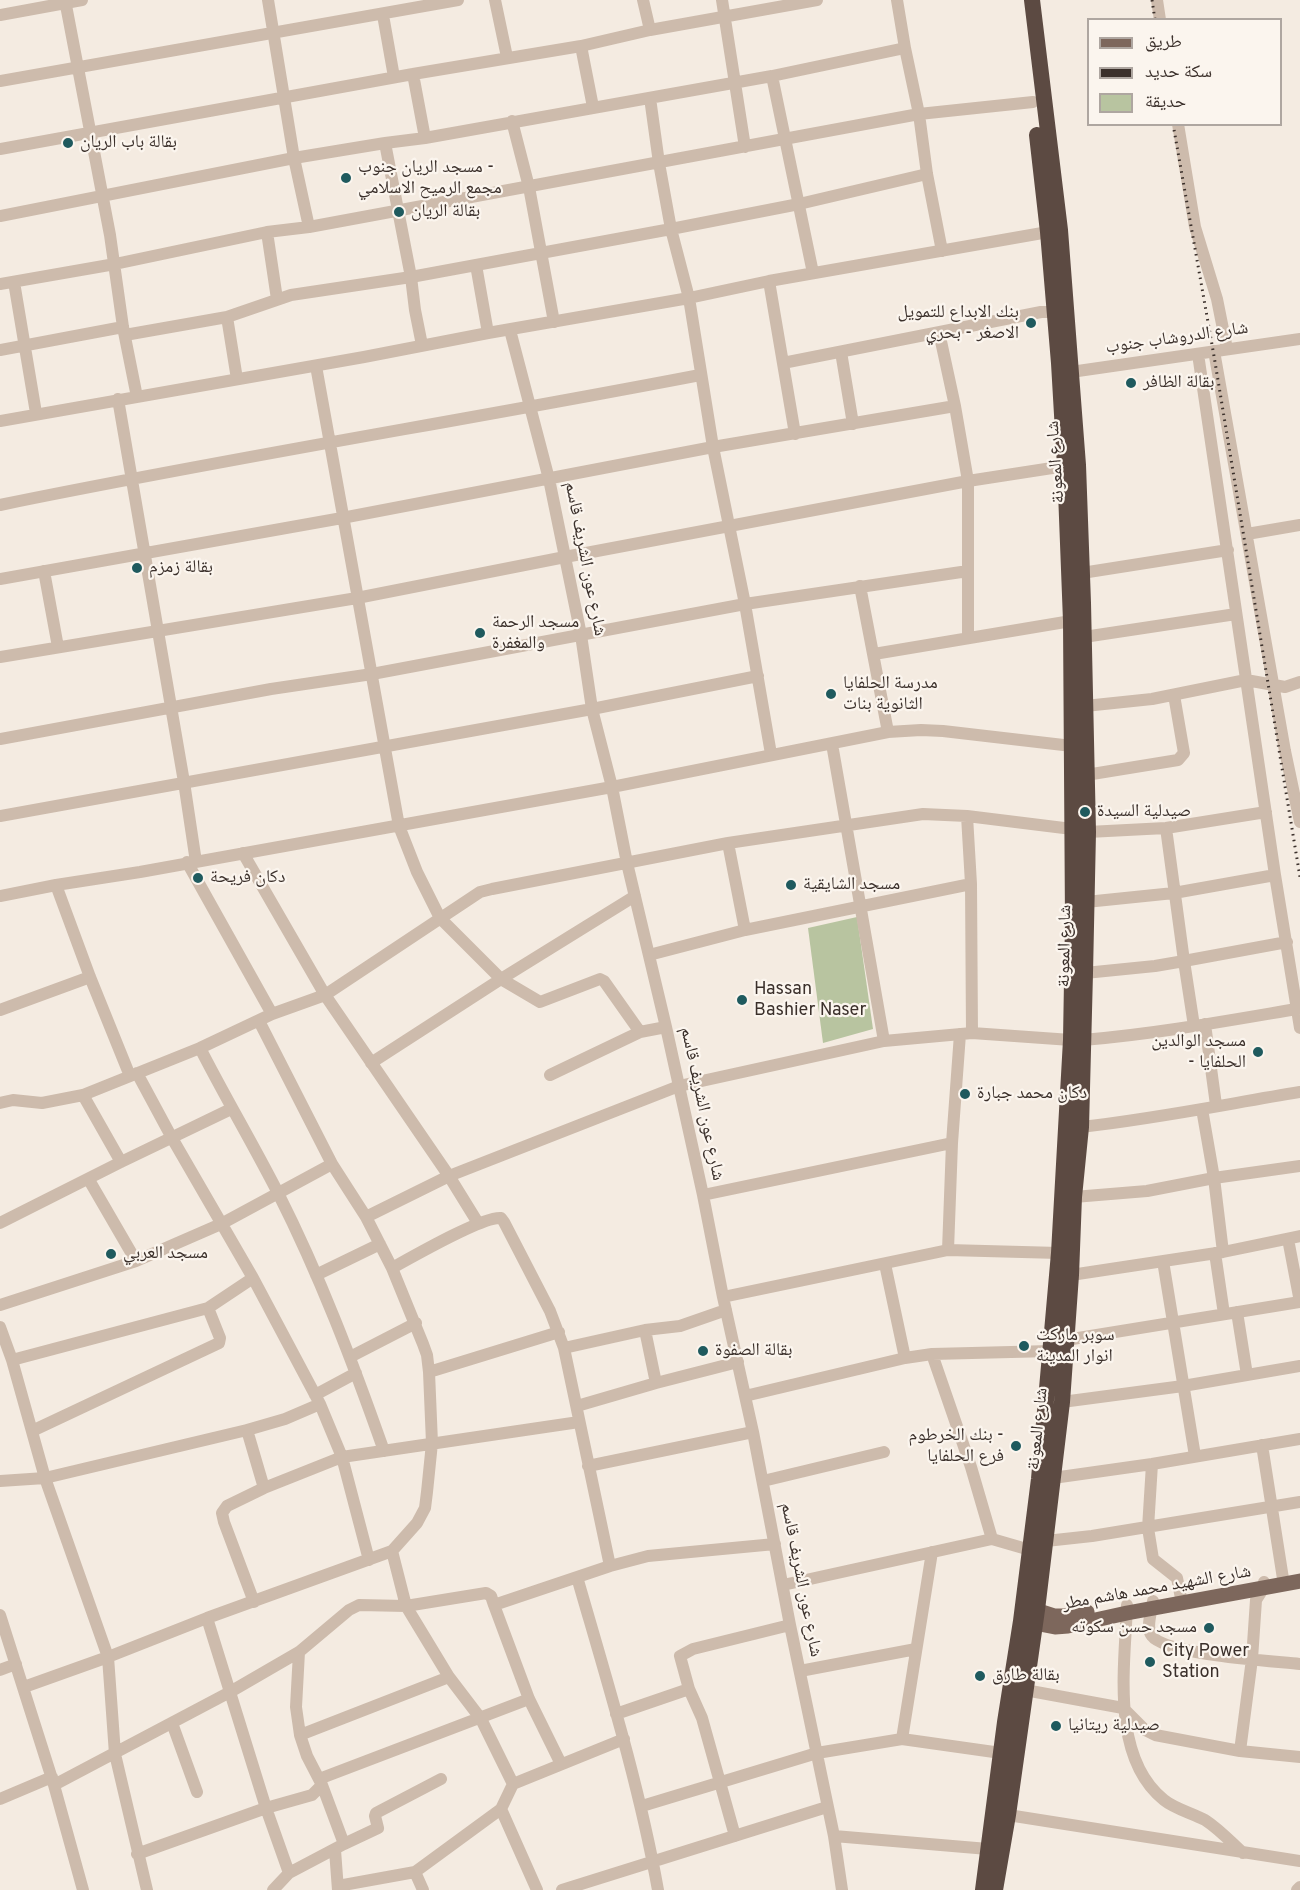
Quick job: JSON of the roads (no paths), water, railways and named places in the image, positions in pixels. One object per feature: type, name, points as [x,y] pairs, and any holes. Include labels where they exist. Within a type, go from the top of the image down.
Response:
[{"type":"highway","name":"شارع المعونة","points":[[983,1890],[1001,1753],[1046,1541],[1062,1402],[1074,1197],[1081,1127],[1077,1040],[1080,830],[1086,775],[1078,465],[1054,312],[1048,232],[1022,0]]},
{"type":"highway","name":"شارع المعونة","points":[[995,1890],[1026,1690],[1030,1550],[1039,1479],[1077,1040],[1085,973],[1086,902],[1072,746],[1065,373],[1059,220],[1032,0]]},
{"type":"main road","name":"شارع الشهيد محمد هاشم مطر","points":[[1029,1615],[1055,1627],[1068,1626],[1127,1609],[1264,1586],[1300,1574]]},
{"type":"main road","name":"شارع الشهيد محمد هاشم مطر","points":[[1283,1581],[1300,1581]]},
{"type":"street","points":[[0,15],[82,0]]},
{"type":"street","points":[[268,0],[294,158],[309,227]]},
{"type":"street","points":[[0,81],[383,15],[399,5],[458,0]]},
{"type":"street","points":[[495,0],[507,57]]},
{"type":"street","points":[[643,0],[650,30]]},
{"type":"street","points":[[722,0],[746,147]]},
{"type":"street","points":[[0,149],[581,45],[726,17],[763,5],[817,0]]},
{"type":"street","points":[[897,0],[942,251]]},
{"type":"street","points":[[1157,0],[1160,18]]},
{"type":"street","points":[[66,2],[103,197],[137,397]]},
{"type":"street","points":[[383,15],[394,77]]},
{"type":"street","points":[[581,45],[593,107]]},
{"type":"street","points":[[0,216],[294,158],[425,138],[772,76],[904,48]]},
{"type":"street","points":[[413,74],[425,138]]},
{"type":"street","points":[[772,76],[813,273]]},
{"type":"street","points":[[651,98],[659,163],[671,229],[688,298],[713,447],[745,604],[771,754]]},
{"type":"street","points":[[0,284],[115,264],[267,232],[309,227],[919,114],[1033,102]]},
{"type":"street","points":[[512,121],[529,187],[554,322]]},
{"type":"street","points":[[1178,126],[1196,227],[1217,299],[1221,350],[1247,534],[1300,822]]},
{"type":"street","points":[[385,143],[422,345]]},
{"type":"street","points":[[0,350],[227,317],[291,295],[541,254],[799,204],[927,174]]},
{"type":"street","points":[[267,232],[277,299]]},
{"type":"street","points":[[0,421],[688,298],[769,280],[1048,232]]},
{"type":"street","points":[[476,265],[488,333]]},
{"type":"street","points":[[769,280],[795,434]]},
{"type":"street","points":[[15,282],[36,413]]},
{"type":"street","points":[[783,363],[1041,312],[1054,312]]},
{"type":"street","points":[[227,317],[237,379]]},
{"type":"street","name":"شارع عون الشريف قاسم","points":[[510,330],[549,479],[581,635],[592,709],[612,787],[634,896],[666,1027],[724,1304],[746,1396],[834,1836],[842,1890]]},
{"type":"street","points":[[939,332],[968,481],[968,638]]},
{"type":"street","name":"شارع الدروشاب جنوب","points":[[1065,373],[1300,339]]},
{"type":"street","points":[[841,352],[853,424]]},
{"type":"street","points":[[1198,354],[1275,875],[1300,1028]]},
{"type":"street","points":[[316,366],[399,826],[417,872],[440,918],[501,979],[540,1002],[600,979],[604,981],[640,1032]]},
{"type":"street","points":[[0,505],[131,478],[531,408],[700,375]]},
{"type":"street","points":[[118,399],[184,782],[192,862],[272,1014]]},
{"type":"street","points":[[0,579],[342,518],[713,447],[955,406]]},
{"type":"street","points":[[0,657],[357,598],[968,481],[1065,466]]},
{"type":"street","points":[[1247,534],[1300,525]]},
{"type":"street","points":[[1082,573],[1228,550]]},
{"type":"street","points":[[44,571],[58,647]]},
{"type":"street","points":[[0,739],[271,689],[372,674],[745,604],[968,571]]},
{"type":"street","points":[[860,586],[888,732]]},
{"type":"street","points":[[1084,637],[1236,614]]},
{"type":"street","points":[[874,654],[1071,621]]},
{"type":"street","points":[[0,816],[592,709],[758,676]]},
{"type":"street","points":[[1085,706],[1152,699],[1246,680],[1285,687],[1300,684]]},
{"type":"street","points":[[1086,775],[1178,760],[1184,753],[1173,694]]},
{"type":"street","points":[[0,896],[612,787],[888,732],[943,731],[1072,746]]},
{"type":"street","points":[[832,744],[884,1041]]},
{"type":"street","points":[[0,1103],[13,1100],[42,1103],[83,1095],[200,1048],[272,1014],[325,995],[480,892],[728,843],[931,813],[1080,830],[1166,828],[1266,812]]},
{"type":"street","points":[[948,1250],[952,1143],[966,1034],[971,884],[967,816]]},
{"type":"street","points":[[1166,828],[1184,961],[1200,1025],[1216,1106]]},
{"type":"street","points":[[728,843],[745,930]]},
{"type":"street","points":[[243,854],[325,995],[449,1176],[478,1223]]},
{"type":"street","points":[[1086,902],[1174,893],[1275,875]]},
{"type":"street","points":[[649,955],[745,930],[971,884]]},
{"type":"street","points":[[56,885],[90,977],[134,1075],[253,1278],[318,1399],[342,1457],[369,1560]]},
{"type":"street","points":[[371,1064],[634,896]]},
{"type":"street","points":[[1085,973],[1159,966],[1287,942]]},
{"type":"street","points":[[0,1010],[90,977]]},
{"type":"street","points":[[366,1217],[449,1176],[679,1086],[884,1041],[966,1034],[1077,1040],[1121,1037],[1297,1009]]},
{"type":"street","points":[[24,1687],[392,1551],[417,1523],[425,1508],[432,1443],[427,1355],[416,1323],[380,1244],[366,1217],[332,1164],[259,1021]]},
{"type":"street","points":[[550,1075],[640,1032],[666,1027]]},
{"type":"street","points":[[200,1048],[278,1193],[316,1275],[350,1357],[384,1451]]},
{"type":"street","points":[[1081,1127],[1139,1121],[1300,1092]]},
{"type":"street","points":[[83,1095],[120,1162]]},
{"type":"street","points":[[0,1223],[231,1109]]},
{"type":"street","points":[[1202,1109],[1214,1178],[1219,1252],[1231,1313],[1247,1375]]},
{"type":"street","points":[[703,1195],[952,1143]]},
{"type":"street","points":[[0,1305],[136,1261],[221,1224],[332,1164]]},
{"type":"street","points":[[1074,1197],[1147,1191],[1214,1178],[1300,1166]]},
{"type":"street","points":[[88,1180],[136,1261]]},
{"type":"street","points":[[392,1268],[478,1223],[496,1218],[501,1218],[504,1222],[540,1290],[564,1348],[610,1566]]},
{"type":"street","points":[[1066,1340],[1300,1302],[1294,1238],[1071,1275]]},
{"type":"street","points":[[316,1275],[380,1244]]},
{"type":"street","points":[[564,1348],[645,1330],[680,1326],[724,1304],[948,1250],[1059,1253]]},
{"type":"street","points":[[1163,1261],[1195,1456]]},
{"type":"street","points":[[885,1264],[905,1358]]},
{"type":"street","points":[[12,1360],[208,1308],[253,1278]]},
{"type":"street","points":[[32,1431],[219,1342],[220,1338],[208,1308]]},
{"type":"street","points":[[350,1357],[416,1323]]},
{"type":"street","points":[[0,1327],[12,1360],[45,1479],[108,1657],[115,1754],[147,1890]]},
{"type":"street","points":[[645,1330],[656,1383]]},
{"type":"street","points":[[429,1371],[559,1332]]},
{"type":"street","points":[[746,1396],[905,1358],[932,1354],[1051,1351]]},
{"type":"street","points":[[932,1354],[971,1467],[992,1539]]},
{"type":"street","points":[[577,1406],[738,1362]]},
{"type":"street","points":[[1062,1402],[1183,1386],[1300,1366]]},
{"type":"street","points":[[0,1481],[45,1479],[285,1419],[356,1373]]},
{"type":"street","points":[[254,1602],[222,1513],[227,1506],[264,1488],[342,1457],[579,1422]]},
{"type":"street","points":[[247,1430],[264,1488]]},
{"type":"street","points":[[588,1466],[753,1432]]},
{"type":"street","points":[[1053,1478],[1300,1439]]},
{"type":"street","points":[[1262,1444],[1283,1581]]},
{"type":"street","points":[[763,1482],[884,1452]]},
{"type":"street","points":[[1152,1464],[1148,1528],[1153,1558],[1177,1578],[1182,1599]]},
{"type":"street","points":[[1046,1541],[1148,1528],[1300,1502]]},
{"type":"street","points":[[783,1585],[992,1539],[1030,1550]]},
{"type":"street","points":[[494,1605],[610,1566],[662,1554],[775,1544]]},
{"type":"street","points":[[392,1551],[406,1606],[449,1677],[481,1719],[513,1784]]},
{"type":"street","points":[[902,1739],[932,1552]]},
{"type":"street","points":[[577,1577],[642,1806],[658,1890]]},
{"type":"street","points":[[1240,1751],[1252,1659],[1256,1600],[1264,1586]]},
{"type":"street","points":[[0,1799],[53,1781],[115,1754],[172,1724],[299,1652],[359,1605],[406,1606],[486,1593],[491,1596],[529,1699],[561,1764]]},
{"type":"street","points":[[1153,1604],[1149,1629],[1157,1641],[1189,1651],[1300,1664]]},
{"type":"street","points":[[1127,1609],[1123,1708],[1133,1756],[1143,1777],[1164,1800],[1206,1821],[1243,1853]]},
{"type":"street","points":[[0,1615],[53,1781],[83,1890]]},
{"type":"street","points":[[207,1618],[266,1808],[289,1873]]},
{"type":"street","points":[[735,1836],[702,1718],[689,1689],[680,1656],[693,1649],[790,1625]]},
{"type":"street","points":[[800,1671],[916,1648]]},
{"type":"street","points":[[299,1652],[296,1707],[300,1735],[320,1782],[340,1847],[338,1888],[415,1872],[501,1809],[513,1784],[624,1739]]},
{"type":"street","points":[[0,1670],[16,1664]]},
{"type":"street","points":[[300,1735],[449,1677]]},
{"type":"street","points":[[616,1714],[689,1689]]},
{"type":"street","points":[[1026,1690],[1123,1708],[1145,1730],[1155,1735],[1240,1751],[1300,1757]]},
{"type":"street","points":[[137,1854],[266,1808],[312,1795],[320,1782],[529,1699]]},
{"type":"street","points":[[172,1724],[197,1792]]},
{"type":"street","points":[[642,1806],[817,1753],[902,1739],[1001,1753]]},
{"type":"street","points":[[273,1890],[289,1873],[378,1828],[376,1813],[441,1779]]},
{"type":"street","points":[[561,1890],[827,1807]]},
{"type":"street","points":[[501,1809],[537,1890]]},
{"type":"street","points":[[1008,1815],[1300,1861]]},
{"type":"street","points":[[834,1836],[988,1849]]},
{"type":"street","points":[[415,1872],[423,1890]]},
{"type":"street","points":[[1297,1890],[1300,1887]]},
{"type":"railway","points":[[1152,0],[1155,18]]},
{"type":"railway","points":[[1173,126],[1214,356],[1300,877]]},
{"type":"place","name":"بقالة باب الريان","points":[[68,143]]},
{"type":"place","name":"مسجد الريان جنوب - مجمع الرميح الاسلامي","points":[[346,178]]},
{"type":"place","name":"بقالة الريان","points":[[399,212]]},
{"type":"place","name":"بنك الابداع للتمويل الاصغر - بحري","points":[[1031,323]]},
{"type":"place","name":"بقالة الظافر","points":[[1131,383]]},
{"type":"place","name":"بقالة زمزم","points":[[137,568]]},
{"type":"place","name":"مسجد الرحمة والمغفرة","points":[[480,633]]},
{"type":"place","name":"مدرسة الحلفايا الثانوية بنات","points":[[831,694]]},
{"type":"place","name":"صيدلية السيدة","points":[[1085,812]]},
{"type":"place","name":"دكان فريحة","points":[[198,878]]},
{"type":"place","name":"مسجد الشايقية","points":[[791,885]]},
{"type":"place","name":"Hassan Bashier Naser","points":[[742,1000]]},
{"type":"place","name":"مسجد الوالدين - الحلفايا","points":[[1258,1052]]},
{"type":"place","name":"دكان محمد جبارة","points":[[965,1094]]},
{"type":"place","name":"مسجد العربي","points":[[111,1254]]},
{"type":"place","name":"سوبر ماركت انوار المدينة","points":[[1024,1346]]},
{"type":"place","name":"بقالة الصفوة","points":[[703,1351]]},
{"type":"place","name":"بنك الخرطوم - فرع الحلفايا","points":[[1016,1446]]},
{"type":"place","name":"مسجد حسن سكوته","points":[[1209,1628]]},
{"type":"place","name":"City Power Station","points":[[1150,1662]]},
{"type":"place","name":"بقالة طارق","points":[[980,1676]]},
{"type":"place","name":"صيدلية ريتانيا","points":[[1056,1726]]}]
